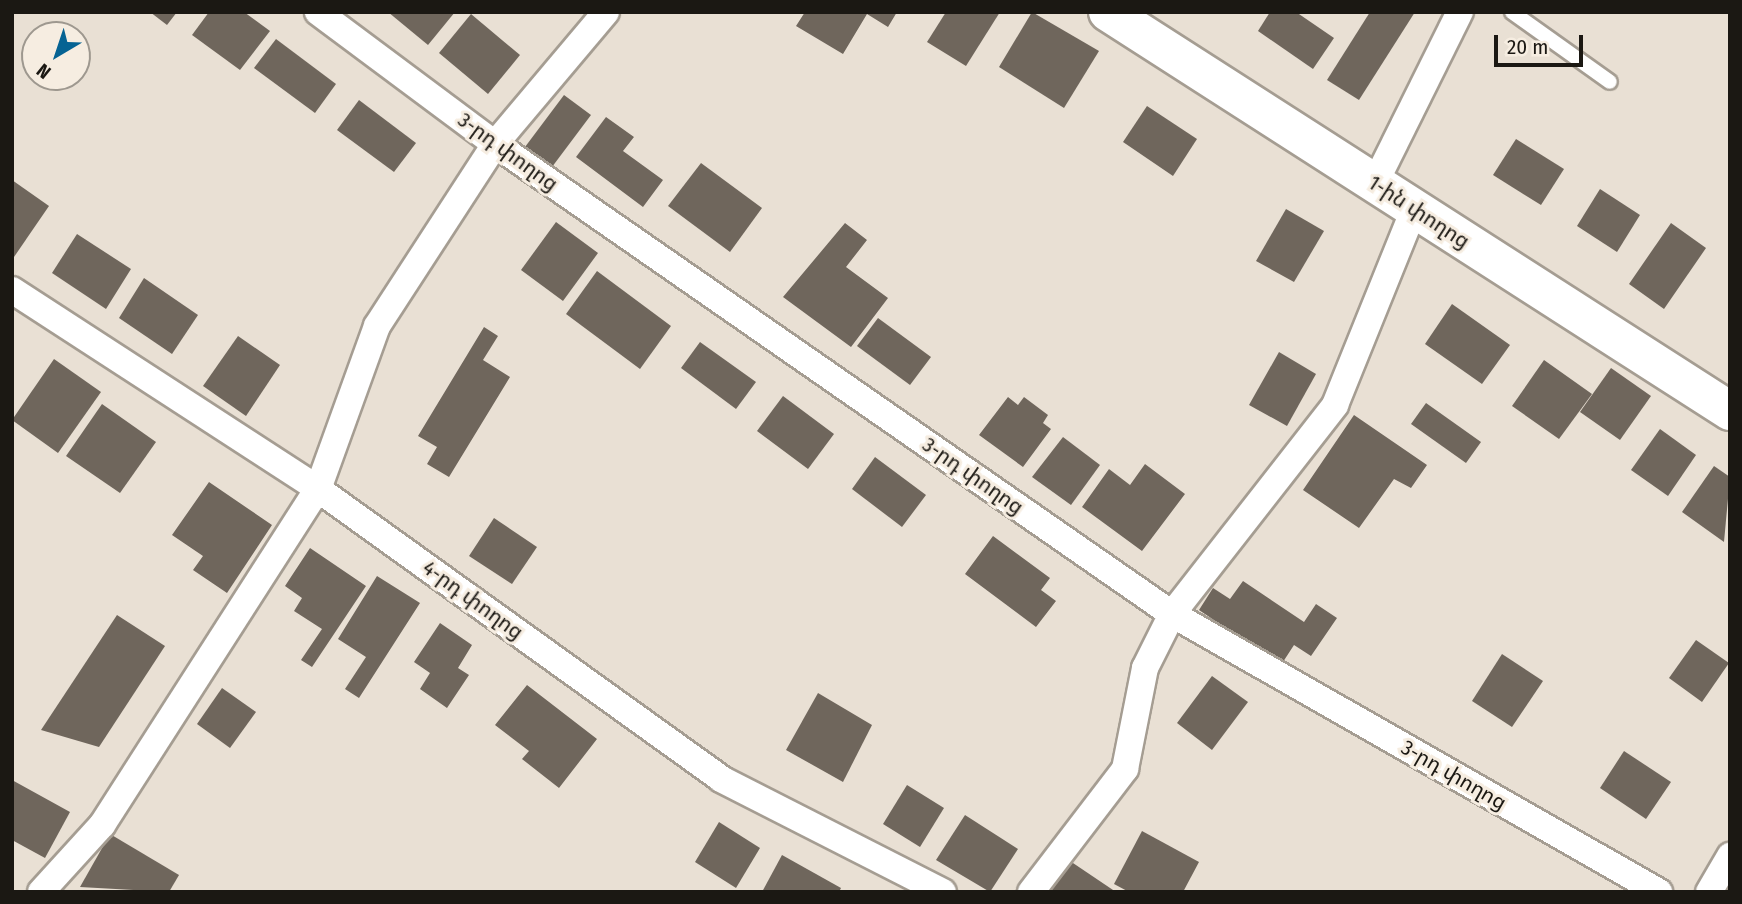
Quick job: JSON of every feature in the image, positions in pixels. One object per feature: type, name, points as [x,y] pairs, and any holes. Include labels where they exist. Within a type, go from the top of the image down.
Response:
[{"type":"main road","name":"1-ին փողոց","points":[[1108,12],[1730,411]]},
{"type":"street","name":"3-րդ փողոց","points":[[318,12],[495,145],[1172,614],[1659,892]]},
{"type":"street","points":[[41,892],[102,825],[318,489],[377,326],[495,145],[606,12]]},
{"type":"street","points":[[1375,183],[1460,12]]},
{"type":"street","points":[[1031,892],[1125,769],[1145,668],[1172,614],[1335,405],[1414,209]]},
{"type":"street","name":"4-րդ փողոց","points":[[12,290],[318,489],[721,779],[943,892]]},
{"type":"street","points":[[1709,892],[1730,856]]},
{"type":"lane","points":[[1512,12],[1610,82]]},
{"type":"building","points":[[150,12],[177,12],[167,25]]},
{"type":"building","points":[[209,12],[244,12],[270,31],[240,70],[192,35]]},
{"type":"building","points":[[388,12],[455,12],[428,45]]},
{"type":"building","points":[[805,12],[897,12],[888,27],[867,14],[843,54],[796,26]]},
{"type":"building","points":[[946,12],[1000,12],[966,66],[927,42]]},
{"type":"building","points":[[1032,12],[1099,51],[1064,108],[999,67]]},
{"type":"building","points":[[1270,12],[1296,12],[1334,38],[1313,69],[1258,31]]},
{"type":"building","points":[[1370,12],[1415,12],[1359,100],[1327,80]]},
{"type":"building","points":[[471,14],[520,55],[488,94],[439,53]]},
{"type":"building","points":[[276,39],[336,84],[315,113],[254,68]]},
{"type":"building","points":[[564,95],[591,115],[552,167],[525,147]]},
{"type":"building","points":[[359,100],[416,143],[394,172],[337,130]]},
{"type":"building","points":[[1147,106],[1197,139],[1173,176],[1123,142]]},
{"type":"building","points":[[606,117],[634,137],[623,151],[663,180],[643,207],[576,157]]},
{"type":"building","points":[[1516,139],[1564,169],[1541,205],[1493,175]]},
{"type":"building","points":[[701,163],[762,208],[730,252],[668,206]]},
{"type":"building","points":[[12,180],[49,206],[14,257],[12,255]]},
{"type":"building","points":[[1600,189],[1640,215],[1617,252],[1577,226]]},
{"type":"building","points":[[1286,209],[1324,231],[1294,282],[1256,261]]},
{"type":"building","points":[[556,222],[598,253],[563,301],[521,270]]},
{"type":"building","points":[[845,223],[867,240],[846,267],[888,298],[851,347],[783,297]]},
{"type":"building","points":[[1671,223],[1706,248],[1664,309],[1629,284]]},
{"type":"building","points":[[77,234],[131,269],[106,309],[52,273]]},
{"type":"building","points":[[597,271],[671,326],[640,369],[566,314]]},
{"type":"building","points":[[144,278],[198,315],[172,354],[119,318]]},
{"type":"building","points":[[1452,304],[1510,345],[1482,384],[1425,344]]},
{"type":"building","points":[[878,318],[931,357],[910,385],[857,346]]},
{"type":"building","points":[[484,327],[498,336],[483,360],[510,377],[449,477],[427,464],[437,447],[418,436]]},
{"type":"building","points":[[238,336],[280,365],[246,416],[203,386]]},
{"type":"building","points":[[700,342],[756,382],[736,409],[681,368]]},
{"type":"building","points":[[1279,352],[1316,374],[1287,426],[1249,405]]},
{"type":"building","points":[[54,359],[101,392],[58,453],[12,420]]},
{"type":"building","points":[[1544,360],[1592,394],[1559,439],[1512,406]]},
{"type":"building","points":[[1611,368],[1651,396],[1620,440],[1580,412]]},
{"type":"building","points":[[783,396],[834,434],[808,469],[757,431]]},
{"type":"building","points":[[1008,397],[1018,405],[1024,397],[1048,415],[1043,423],[1051,429],[1023,467],[979,435]]},
{"type":"building","points":[[1426,403],[1481,442],[1466,463],[1411,424]]},
{"type":"building","points":[[102,404],[156,442],[120,493],[66,456]]},
{"type":"building","points":[[1354,415],[1427,465],[1411,488],[1394,479],[1359,528],[1303,490]]},
{"type":"building","points":[[1660,429],[1696,455],[1668,496],[1631,470]]},
{"type":"building","points":[[1063,437],[1100,465],[1071,505],[1032,477]]},
{"type":"building","points":[[875,457],[926,495],[902,527],[852,489]]},
{"type":"building","points":[[1145,464],[1185,494],[1142,551],[1082,507],[1109,469],[1130,485]]},
{"type":"building","points":[[1714,466],[1730,477],[1724,542],[1682,512]]},
{"type":"building","points":[[209,482],[272,525],[227,593],[193,570],[203,556],[172,535]]},
{"type":"building","points":[[494,518],[537,547],[512,584],[469,556]]},
{"type":"building","points":[[993,536],[1050,578],[1041,590],[1056,601],[1036,627],[965,574]]},
{"type":"building","points":[[310,548],[366,586],[312,667],[301,660],[322,629],[294,611],[302,598],[285,586]]},
{"type":"building","points":[[377,576],[420,603],[359,698],[345,689],[366,657],[338,639]]},
{"type":"building","points":[[1243,581],[1304,622],[1316,604],[1337,618],[1311,656],[1294,645],[1281,665],[1199,610],[1213,588],[1230,599]]},
{"type":"building","points":[[117,615],[165,646],[99,747],[41,730]]},
{"type":"building","points":[[440,623],[472,645],[458,668],[469,675],[447,708],[420,689],[430,673],[414,662]]},
{"type":"building","points":[[1696,640],[1729,663],[1702,702],[1669,678]]},
{"type":"building","points":[[1502,654],[1543,681],[1512,727],[1472,701]]},
{"type":"building","points":[[1212,676],[1248,702],[1212,750],[1177,723]]},
{"type":"building","points":[[527,685],[597,739],[559,788],[522,759],[529,751],[495,725]]},
{"type":"building","points":[[222,688],[256,712],[230,748],[197,724]]},
{"type":"building","points":[[818,693],[872,725],[843,782],[786,750]]},
{"type":"building","points":[[1624,751],[1671,782],[1646,819],[1600,788]]},
{"type":"building","points":[[12,780],[70,812],[45,858],[12,840]]},
{"type":"building","points":[[907,785],[944,808],[920,847],[883,824]]},
{"type":"building","points":[[965,815],[1018,849],[990,892],[936,860]]},
{"type":"building","points":[[719,822],[760,848],[736,888],[695,862]]},
{"type":"building","points":[[1142,831],[1199,862],[1183,892],[1129,892],[1114,884]]},
{"type":"building","points":[[110,834],[179,875],[169,892],[80,887]]},
{"type":"building","points":[[782,855],[841,888],[839,892],[762,892]]},
{"type":"building","points":[[1070,861],[1116,892],[1049,892]]}]
